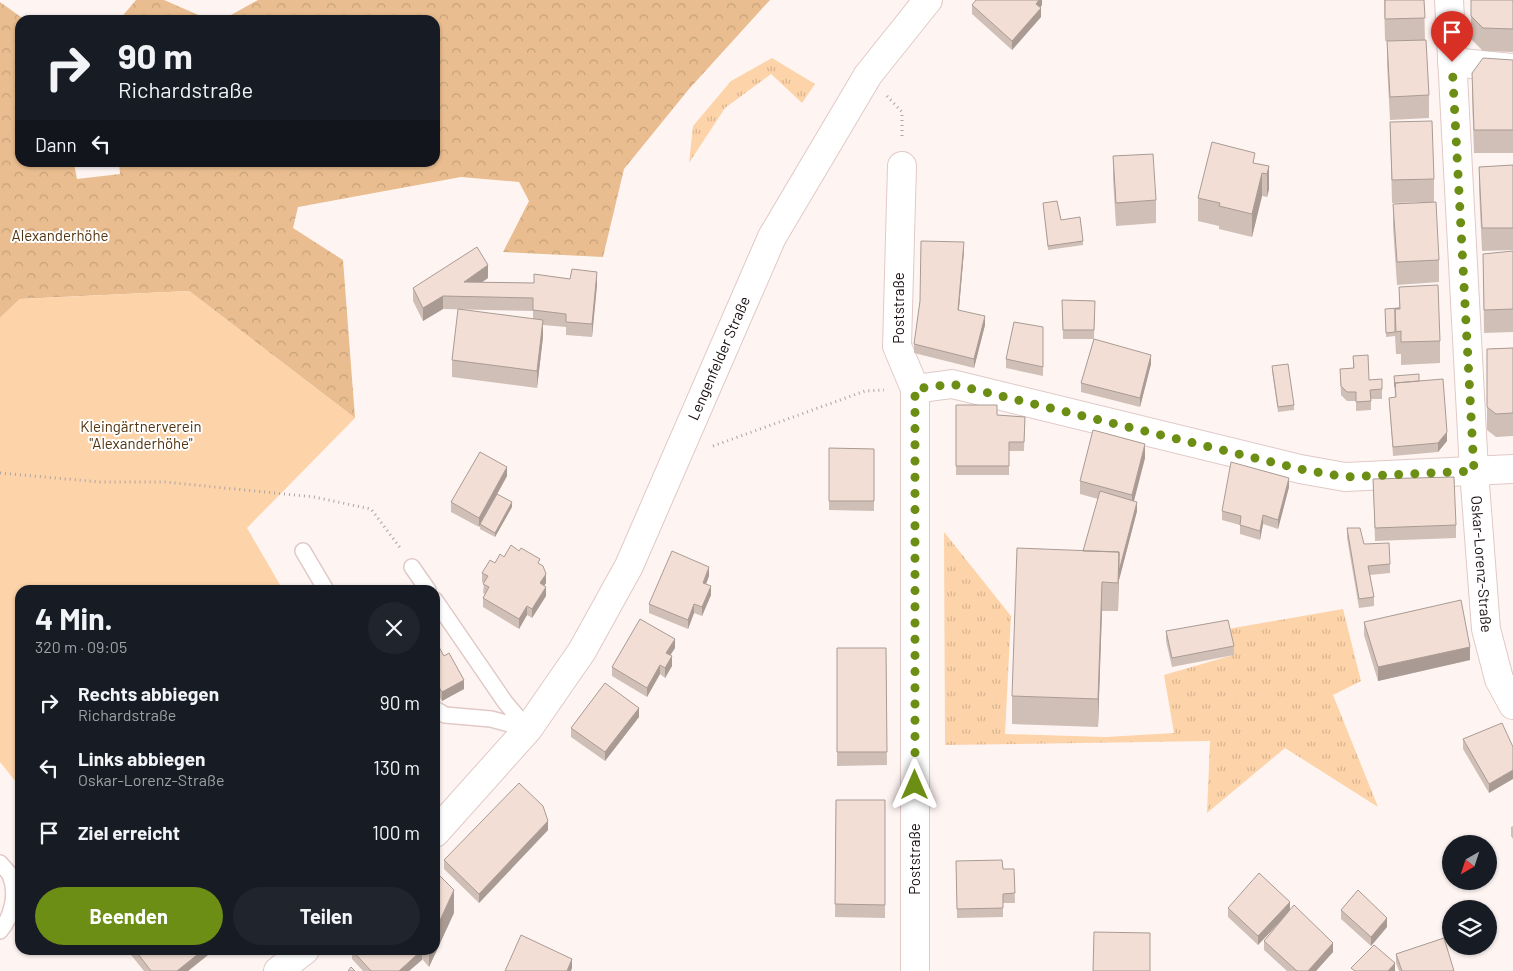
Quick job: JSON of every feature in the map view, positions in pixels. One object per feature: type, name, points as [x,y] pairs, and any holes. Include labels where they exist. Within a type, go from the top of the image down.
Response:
[{"type":"street","name":"Lengenfelder Straße","points":[[440,823],[528,729],[582,651],[629,566],[772,237],[868,75],[928,0]]},
{"type":"street","name":"Oskar-Lorenz-Straße","points":[[1449,0],[1474,471],[1486,629],[1499,679],[1513,705]]},
{"type":"street","points":[[1452,62],[1513,68]]},
{"type":"street","name":"Poststraße","points":[[902,166],[897,346],[915,389],[914,971]]},
{"type":"street","points":[[915,389],[952,384],[1300,469],[1345,477],[1513,469]]},
{"type":"street","points":[[278,971],[299,955]]},
{"type":"lane","points":[[303,551],[323,585]]},
{"type":"lane","points":[[412,567],[425,585]]},
{"type":"lane","points":[[440,607],[505,702],[528,729]]},
{"type":"lane","points":[[440,712],[445,715],[491,719],[528,729]]},
{"type":"lane","points":[[0,863],[10,875],[14,902],[5,925],[0,931]]},
{"type":"path","points":[[868,75],[902,112],[902,166]]},
{"type":"path","points":[[684,439],[707,448],[864,391],[915,389]]},
{"type":"path","points":[[0,473],[100,482],[165,482],[314,497],[372,509],[412,567]]},
{"type":"green space","points":[[136,0],[164,0],[198,15],[123,15]]},
{"type":"green space","name":"Alexanderhöhe","points":[[258,0],[770,0],[689,89],[624,169],[603,257],[503,252],[529,201],[519,182],[461,177],[298,207],[293,228],[343,260],[355,418],[189,291],[20,299],[0,318],[0,2],[18,15],[15,15],[15,167],[75,167],[77,179],[120,174],[119,167],[440,167],[440,15],[231,15]]},
{"type":"green space","points":[[772,58],[815,84],[802,103],[771,74],[725,108],[689,163],[693,126],[731,81]]},
{"type":"green space","name":"Kleingärtnerverein \"Alexanderhöhe\"","points":[[189,291],[355,418],[247,528],[280,585],[15,585],[15,781],[0,762],[0,318],[20,299]]},
{"type":"green space","points":[[944,532],[1011,616],[1005,734],[1106,737],[1174,733],[1164,675],[1233,655],[1228,629],[1343,609],[1361,681],[1333,695],[1378,807],[1285,748],[1207,813],[1210,741],[945,745]]},
{"type":"building","points":[[976,0],[1039,0],[1036,4],[1041,8],[1012,41],[972,5]]},
{"type":"building","points":[[1385,0],[1424,0],[1425,18],[1385,19]]},
{"type":"building","points":[[1471,0],[1513,0],[1513,29],[1483,28],[1471,16]]},
{"type":"building","points":[[1426,40],[1429,95],[1390,97],[1387,41]]},
{"type":"building","points":[[1483,58],[1513,60],[1513,130],[1474,130],[1472,73]]},
{"type":"building","points":[[1432,121],[1434,179],[1392,180],[1390,122]]},
{"type":"building","points":[[1212,142],[1255,153],[1253,163],[1269,166],[1267,174],[1262,173],[1252,214],[1219,206],[1220,203],[1198,198]]},
{"type":"building","points":[[1153,154],[1156,200],[1116,203],[1113,156]]},
{"type":"building","points":[[1513,165],[1513,228],[1482,228],[1479,167]]},
{"type":"building","points":[[1057,201],[1061,220],[1080,217],[1083,241],[1048,246],[1043,203]]},
{"type":"building","points":[[1436,202],[1439,260],[1397,262],[1393,204]]},
{"type":"building","points":[[921,241],[964,242],[958,310],[985,316],[974,359],[914,344],[920,301]]},
{"type":"building","points":[[477,247],[488,265],[464,282],[534,283],[534,274],[570,279],[572,269],[597,272],[592,324],[566,322],[566,314],[533,310],[533,298],[443,296],[423,308],[413,288]]},
{"type":"building","points":[[1513,251],[1513,309],[1484,310],[1483,254]]},
{"type":"building","points":[[1438,285],[1440,341],[1401,342],[1401,331],[1396,332],[1395,309],[1400,309],[1399,287]]},
{"type":"building","points":[[1062,300],[1095,301],[1094,330],[1063,330]]},
{"type":"building","points":[[1399,308],[1395,309],[1395,332],[1386,333],[1385,309]]},
{"type":"building","points":[[458,309],[543,320],[537,371],[452,360]]},
{"type":"building","points":[[1014,322],[1043,327],[1043,367],[1006,359]]},
{"type":"building","points":[[1094,339],[1151,355],[1140,398],[1081,383]]},
{"type":"building","points":[[1513,348],[1513,413],[1496,414],[1487,407],[1487,349]]},
{"type":"building","points":[[1368,355],[1369,380],[1382,379],[1382,389],[1370,390],[1371,401],[1356,402],[1356,392],[1347,392],[1341,386],[1340,369],[1354,368],[1353,356]]},
{"type":"building","points":[[1288,364],[1294,405],[1278,407],[1272,366]]},
{"type":"building","points":[[1419,374],[1419,381],[1395,383],[1395,387],[1394,376]]},
{"type":"building","points":[[1443,379],[1447,432],[1438,443],[1393,447],[1389,398],[1396,397],[1395,383]]},
{"type":"building","points":[[956,405],[997,405],[997,415],[1025,417],[1024,442],[1009,442],[1009,466],[956,466]]},
{"type":"building","points":[[1093,430],[1145,444],[1132,495],[1080,481]]},
{"type":"building","points":[[829,448],[874,449],[874,501],[829,501]]},
{"type":"building","points":[[480,452],[507,467],[479,518],[451,502]]},
{"type":"building","points":[[1231,462],[1289,478],[1278,520],[1263,515],[1260,531],[1240,525],[1241,516],[1222,511]]},
{"type":"building","points":[[1454,477],[1456,525],[1375,528],[1373,479]]},
{"type":"building","points":[[1100,491],[1137,502],[1119,571],[1119,552],[1083,551]]},
{"type":"building","points":[[497,494],[512,502],[495,533],[480,524]]},
{"type":"building","points":[[1347,528],[1360,528],[1364,544],[1389,543],[1390,564],[1368,566],[1374,597],[1359,599]]},
{"type":"building","points":[[511,545],[519,551],[521,548],[540,559],[538,563],[543,566],[546,574],[540,583],[546,587],[532,609],[527,606],[519,619],[483,598],[489,587],[483,584],[488,576],[482,573],[490,560],[495,563],[500,554],[504,557]]},
{"type":"building","points":[[1017,548],[1119,552],[1118,583],[1102,582],[1098,699],[1012,696]]},
{"type":"building","points":[[672,551],[709,567],[703,583],[711,586],[702,607],[694,604],[688,620],[649,604]]},
{"type":"building","points":[[1461,600],[1470,647],[1378,667],[1364,622]]},
{"type":"building","points":[[640,619],[675,639],[666,653],[672,656],[665,668],[660,665],[647,688],[612,667]]},
{"type":"building","points":[[1228,620],[1234,646],[1172,658],[1166,631]]},
{"type":"building","points":[[837,648],[886,648],[887,752],[837,752]]},
{"type":"building","points":[[440,649],[444,656],[449,653],[464,680],[442,692],[440,689]]},
{"type":"building","points":[[605,683],[639,708],[605,752],[571,728]]},
{"type":"building","points":[[1502,723],[1513,747],[1513,770],[1489,784],[1463,739]]},
{"type":"building","points":[[519,783],[543,806],[548,821],[479,894],[444,860]]},
{"type":"building","points":[[836,800],[885,800],[885,905],[835,904]]},
{"type":"building","points":[[1002,860],[1003,869],[1014,869],[1015,893],[1003,894],[1003,908],[957,909],[956,861]]},
{"type":"building","points":[[1259,873],[1290,902],[1258,936],[1228,908]]},
{"type":"building","points":[[440,876],[454,890],[440,920]]},
{"type":"building","points":[[1358,890],[1387,918],[1371,937],[1341,910]]},
{"type":"building","points":[[1294,905],[1333,943],[1308,971],[1297,971],[1264,941]]},
{"type":"building","points":[[1094,932],[1150,933],[1150,971],[1093,971]]},
{"type":"building","points":[[521,935],[572,959],[567,971],[505,971]]},
{"type":"building","points":[[1442,939],[1442,955],[1449,955],[1454,971],[1402,971],[1396,954]]},
{"type":"building","points":[[1374,945],[1395,963],[1388,971],[1355,971],[1351,968]]},
{"type":"building","points":[[139,955],[197,955],[177,971],[151,971]]},
{"type":"building","points":[[357,955],[417,955],[399,971],[371,971]]},
{"type":"route","points":[[915,785],[915,389],[952,384],[1147,430],[1300,469],[1345,477],[1474,471],[1452,62]]}]
